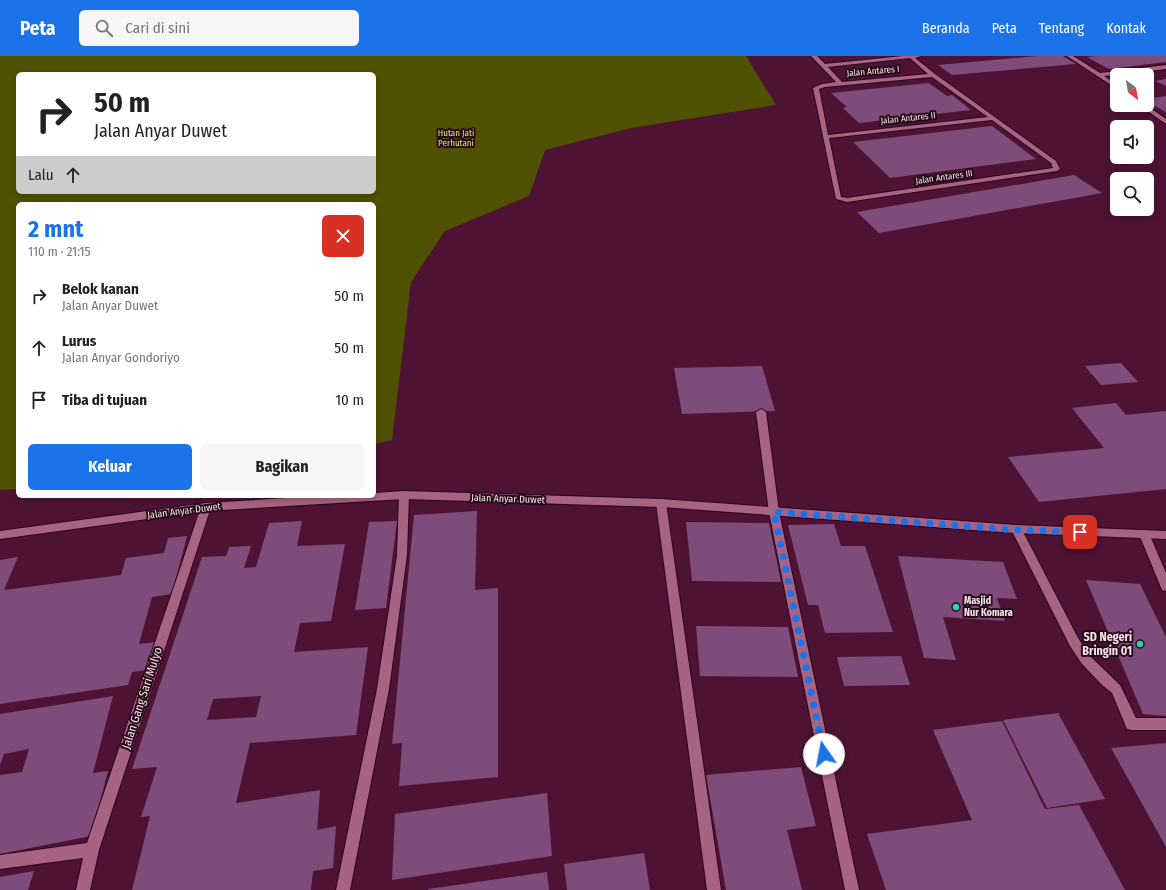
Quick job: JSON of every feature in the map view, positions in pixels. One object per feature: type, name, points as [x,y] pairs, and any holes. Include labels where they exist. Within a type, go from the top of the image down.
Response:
[{"type":"street","points":[[814,56],[840,83]]},
{"type":"street","points":[[824,66],[918,56]]},
{"type":"street","points":[[1070,56],[1110,82]]},
{"type":"street","points":[[911,57],[933,75],[993,118]]},
{"type":"street","points":[[1100,75],[1166,67]]},
{"type":"street","name":"Jalan Antares I","points":[[826,136],[816,88],[824,85],[840,83],[933,75]]},
{"type":"street","points":[[1152,112],[1166,121]]},
{"type":"street","name":"Jalan Antares II","points":[[826,136],[993,118]]},
{"type":"street","name":"Jalan Antares III","points":[[826,136],[838,198],[847,200],[1057,169],[1054,162],[993,118]]},
{"type":"street","points":[[761,412],[774,512],[852,890]]},
{"type":"street","points":[[343,890],[383,689],[402,555],[404,495]]},
{"type":"street","name":"Jalan Anyar Duwet","points":[[376,497],[404,495],[661,503],[1016,530],[1166,535]]},
{"type":"street","name":"Jalan Anyar Duwet","points":[[0,535],[206,507],[354,498]]},
{"type":"street","points":[[661,503],[714,890]]},
{"type":"street","name":"Jalan Gang Sari Mulyo","points":[[83,890],[92,850],[206,507]]},
{"type":"street","points":[[1016,530],[1074,642],[1086,660],[1116,689],[1132,724],[1166,724]]},
{"type":"street","points":[[1144,534],[1166,586]]},
{"type":"street","points":[[0,862],[92,850]]},
{"type":"green space","name":"Hutan Jati Perhutani","points":[[0,56],[746,56],[776,105],[631,128],[545,150],[529,196],[445,231],[411,282],[392,440],[376,444],[376,202],[16,202],[16,489],[0,490]]},
{"type":"building","points":[[1037,56],[1063,56],[1076,64],[952,75],[938,65]]},
{"type":"building","points":[[1166,56],[1166,62],[1109,69],[1087,57]]},
{"type":"building","points":[[1166,79],[1166,86],[1155,81]]},
{"type":"building","points":[[929,83],[947,96],[952,95],[971,110],[859,123],[843,108],[847,107],[831,93]]},
{"type":"building","points":[[1166,96],[1166,112],[1154,106],[1154,98]]},
{"type":"building","points":[[992,126],[1036,159],[890,178],[853,142]]},
{"type":"building","points":[[1074,175],[1102,193],[879,233],[857,212]]},
{"type":"building","points":[[1121,363],[1138,382],[1101,385],[1085,366]]},
{"type":"building","points":[[762,366],[775,411],[682,414],[674,368]]},
{"type":"building","points":[[1116,403],[1126,415],[1165,411],[1166,489],[1039,502],[1008,457],[1104,448],[1072,408]]},
{"type":"building","points":[[477,511],[475,590],[498,588],[498,777],[399,786],[402,743],[392,744],[414,515]]},
{"type":"building","points":[[302,521],[297,546],[345,544],[331,621],[300,623],[294,652],[368,647],[356,735],[250,743],[236,803],[320,790],[317,830],[336,826],[333,868],[313,871],[311,890],[132,890],[150,816],[141,817],[157,767],[132,769],[202,557],[226,556],[229,547],[251,546],[244,568],[256,567],[269,523]],"holes":[[[261,696],[256,717],[207,720],[213,699]]]},
{"type":"building","points":[[397,521],[386,608],[355,610],[369,522]]},
{"type":"building","points":[[686,522],[769,523],[781,582],[692,581]]},
{"type":"building","points":[[834,524],[841,546],[865,546],[893,632],[825,633],[818,605],[808,605],[788,525]]},
{"type":"building","points":[[187,536],[172,594],[152,597],[139,644],[156,642],[149,670],[132,672],[128,685],[0,704],[0,560],[18,557],[4,590],[121,575],[126,558],[164,553],[168,538]]},
{"type":"building","name":"Masjid Nur Komara","points":[[898,556],[1003,562],[1017,599],[997,598],[1005,621],[943,617],[956,660],[924,658]]},
{"type":"building","name":"SD Negeri Bringin 01","points":[[1086,580],[1140,584],[1166,637],[1166,716],[1143,714]]},
{"type":"building","points":[[696,626],[788,627],[798,677],[700,676]]},
{"type":"building","points":[[901,656],[910,685],[844,686],[837,657]]},
{"type":"building","points":[[113,696],[93,773],[108,771],[91,836],[0,854],[0,775],[22,772],[29,749],[4,754],[0,765],[0,714]]},
{"type":"building","points":[[1058,713],[1105,799],[1047,808],[1003,720]]},
{"type":"building","points":[[1002,721],[1045,809],[1079,805],[1125,890],[886,890],[867,834],[972,820],[933,730]]},
{"type":"building","points":[[1166,743],[1166,847],[1111,748]]},
{"type":"building","points":[[801,767],[816,826],[787,830],[802,890],[726,890],[706,775]]},
{"type":"building","points":[[547,793],[552,856],[392,880],[395,814]]},
{"type":"building","points":[[644,853],[650,890],[567,890],[564,864]]},
{"type":"building","points":[[34,871],[28,890],[0,890],[0,877]]},
{"type":"building","points":[[547,872],[549,890],[428,890],[428,889]]},
{"type":"place","name":"Masjid Nur Komara","points":[[956,607]]},
{"type":"place","name":"SD Negeri Bringin 01","points":[[1140,644]]},
{"type":"route","points":[[824,754],[774,512],[1016,530],[1080,532]]}]
